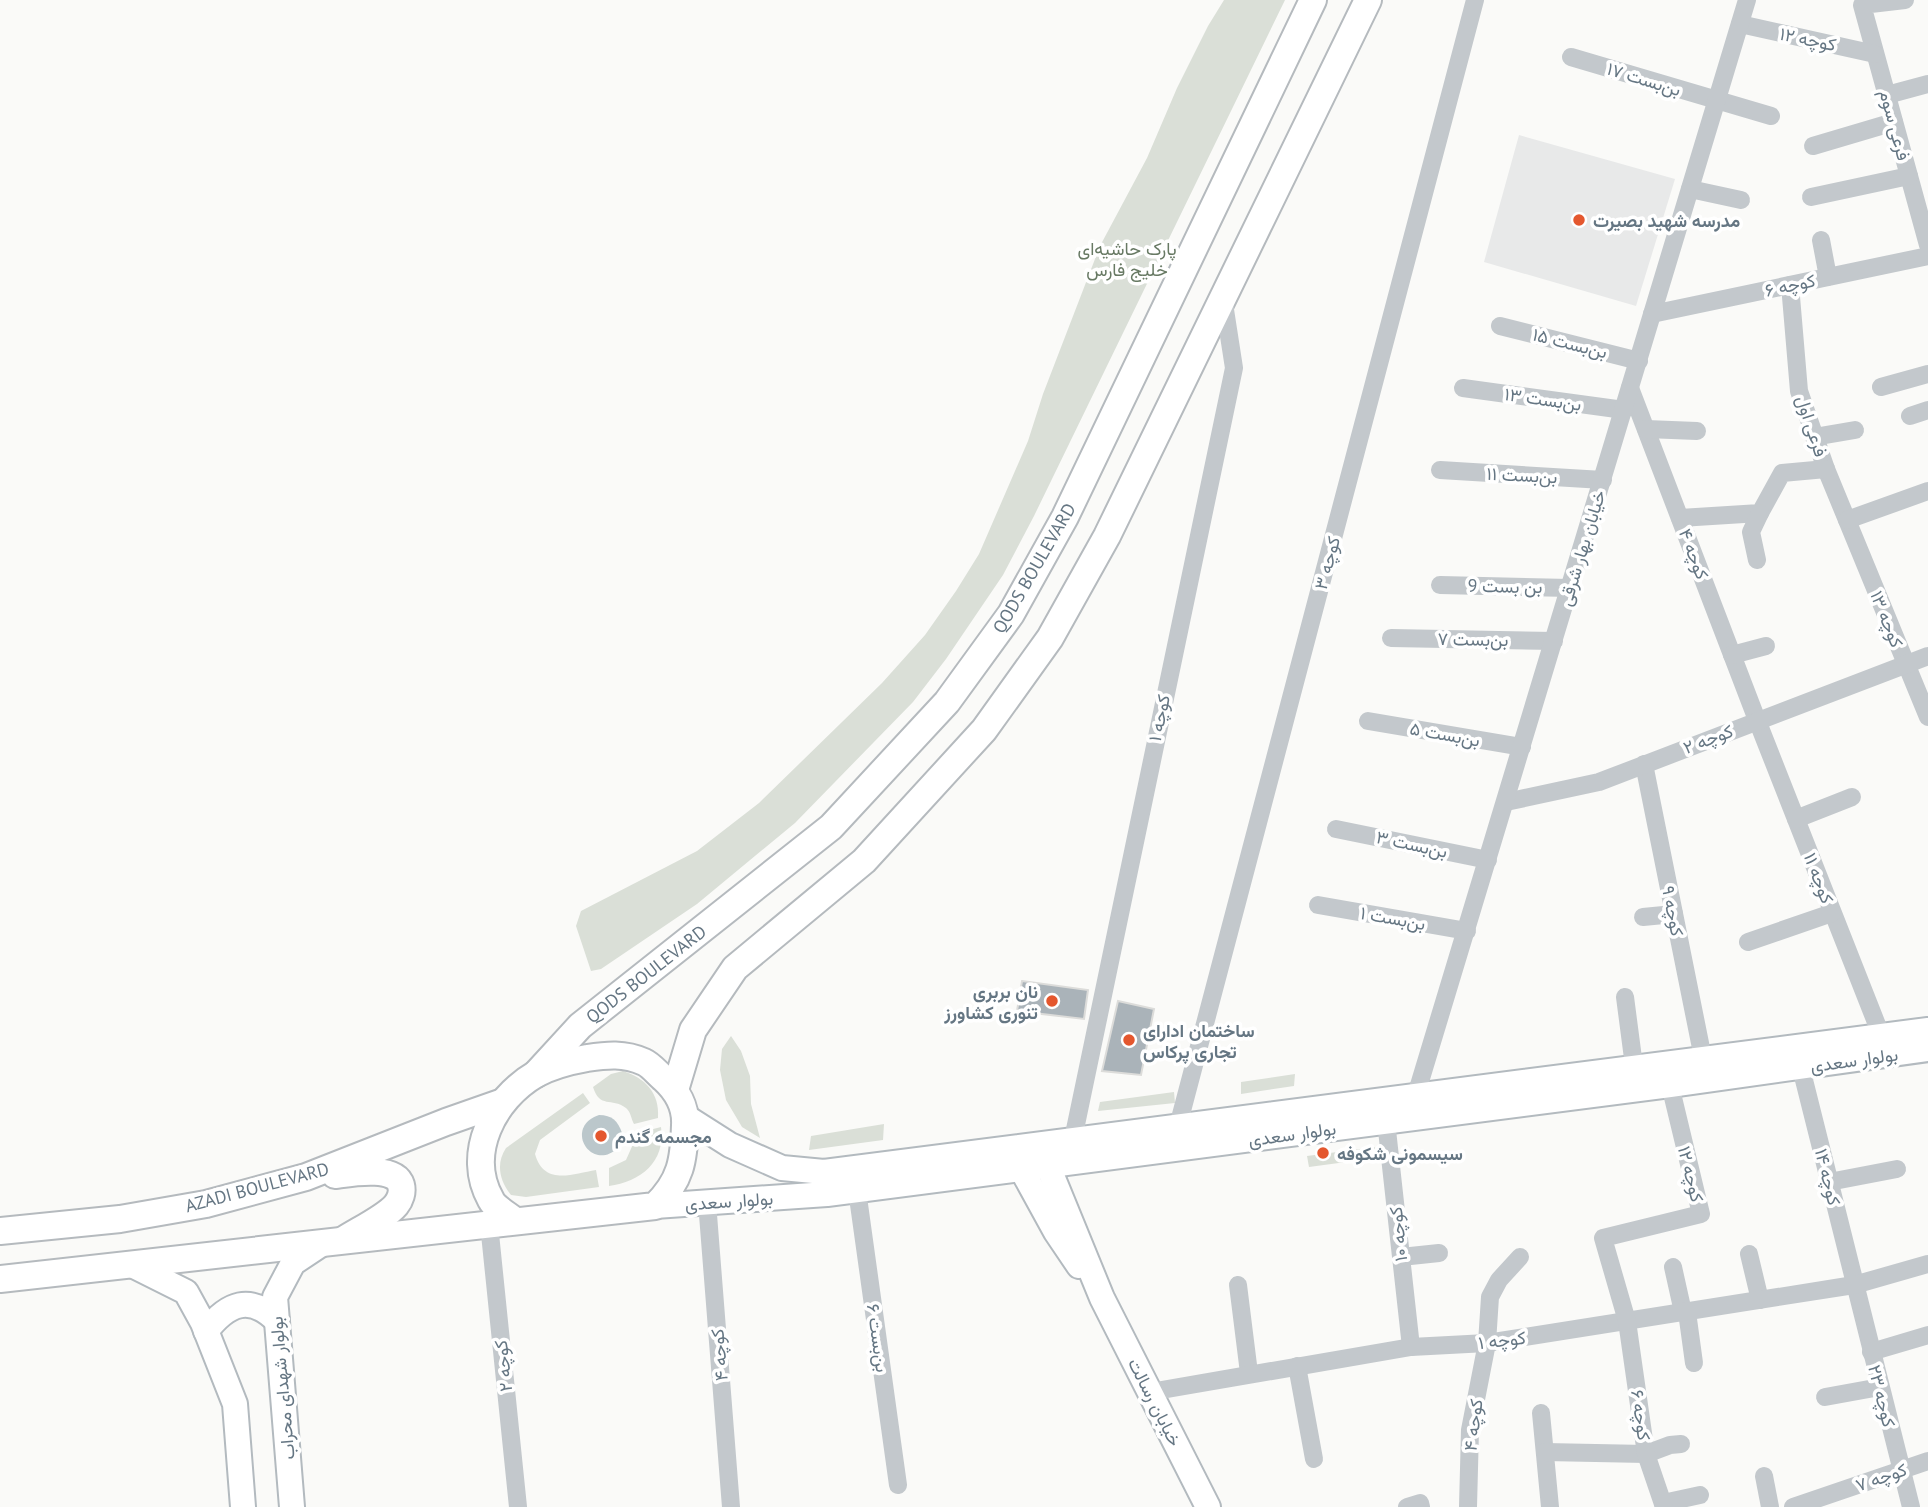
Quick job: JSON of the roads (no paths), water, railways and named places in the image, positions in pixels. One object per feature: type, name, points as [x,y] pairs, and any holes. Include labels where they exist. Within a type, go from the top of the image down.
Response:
[{"type":"main road","name":"QODS BOULEVARD","points":[[536,1074],[580,1026],[831,827],[947,702],[1011,614],[1065,517],[1313,0]]},
{"type":"main road","points":[[675,1090],[693,1030],[735,968],[864,861],[984,730],[1049,638],[1107,537],[1368,0]]},
{"type":"main road","name":"بولوار سعدی","points":[[686,1117],[730,1145],[782,1168],[824,1172],[1928,1030]]},
{"type":"main road","name":"بولوار سعدی","points":[[654,1206],[827,1194],[1022,1170],[1928,1049]]},
{"type":"main road","points":[[1,1280],[654,1206],[669,1192],[684,1158],[686,1117],[675,1090],[646,1062],[615,1054],[570,1061],[536,1074],[503,1102],[489,1124],[480,1152],[483,1178],[491,1202],[515,1221]]},
{"type":"main road","name":"AZADI BOULEVARD","points":[[0,1231],[120,1219],[194,1206],[306,1177],[503,1102]]},
{"type":"main road","points":[[1048,1166],[1102,1298]]},
{"type":"main road","points":[[1022,1170],[1056,1232],[1102,1298]]},
{"type":"main road","points":[[306,1177],[387,1173],[398,1179],[402,1187],[395,1206],[329,1244]]},
{"type":"main road","name":"بولوار شهدای محراب","points":[[292,1507],[275,1297],[293,1262],[329,1244]]},
{"type":"main road","points":[[132,1265],[186,1292],[206,1331],[235,1404],[243,1507]]},
{"type":"main road","name":"خیابان رسالت","points":[[1102,1298],[1208,1507]]},
{"type":"main road","points":[[206,1331],[220,1314],[235,1307],[252,1304],[265,1309],[277,1321]]},
{"type":"street","name":"کوچه ۳","points":[[1178,1126],[1475,0]]},
{"type":"street","name":"خیابان بهار شرقی","points":[[1416,1095],[1747,0]]},
{"type":"street","name":"فرعی سوم","points":[[1905,0],[1861,5],[1928,245]]},
{"type":"street","name":"کوچه ۱۲","points":[[1740,24],[1875,54]]},
{"type":"street","name":"بن‌بست ۱۷","points":[[1571,57],[1716,102],[1771,116]]},
{"type":"street","points":[[1887,95],[1928,84]]},
{"type":"street","points":[[1813,146],[1894,122]]},
{"type":"street","points":[[1811,197],[1909,176]]},
{"type":"street","points":[[1690,189],[1741,200]]},
{"type":"street","points":[[1821,240],[1828,277]]},
{"type":"street","name":"کوچه ۶","points":[[1653,314],[1928,256]]},
{"type":"street","name":"فرعی اول","points":[[1790,285],[1799,391],[1847,520]]},
{"type":"street","name":"کوچه ۱","points":[[1073,1139],[1234,368],[1223,297]]},
{"type":"street","name":"بن‌بست ۱۵","points":[[1500,326],[1639,361]]},
{"type":"street","points":[[1881,387],[1928,374]]},
{"type":"street","name":"بن‌بست ۱۳","points":[[1463,388],[1624,410]]},
{"type":"street","name":"کوچه ۴","points":[[1630,388],[1757,720]]},
{"type":"street","points":[[1910,416],[1928,410]]},
{"type":"street","points":[[1646,429],[1697,431]]},
{"type":"street","points":[[1814,437],[1856,430]]},
{"type":"street","points":[[1757,560],[1751,532],[1782,473],[1826,469]]},
{"type":"street","name":"بن‌بست ۱۱","points":[[1440,470],[1603,480]]},
{"type":"street","points":[[1847,520],[1928,491]]},
{"type":"street","points":[[1680,518],[1760,513]]},
{"type":"street","name":"کوچه ۱۳","points":[[1847,520],[1928,717]]},
{"type":"street","name":"بن بست 9","points":[[1440,585],[1570,588]]},
{"type":"street","name":"بن‌بست ۷","points":[[1391,638],[1555,641]]},
{"type":"street","points":[[1732,655],[1766,646]]},
{"type":"street","points":[[1906,666],[1928,656]]},
{"type":"street","name":"کوچه ۲","points":[[1506,802],[1599,782],[1757,720],[1906,666]]},
{"type":"street","name":"کوچه ۱۱","points":[[1757,720],[1881,1035]]},
{"type":"street","name":"بن‌بست ۵","points":[[1368,721],[1522,747]]},
{"type":"street","name":"کوچه ۹","points":[[1644,764],[1703,1058]]},
{"type":"street","points":[[1796,819],[1852,797]]},
{"type":"street","name":"بن‌بست ۳","points":[[1336,829],[1489,860]]},
{"type":"street","name":"بن‌بست ۱","points":[[1318,905],[1467,931]]},
{"type":"street","points":[[1748,942],[1832,913]]},
{"type":"street","points":[[1643,917],[1674,914]]},
{"type":"street","points":[[1626,997],[1634,1066]]},
{"type":"street","name":"کوچه ۱۴","points":[[1801,1068],[1854,1286]]},
{"type":"street","name":"کوچه ۱۲","points":[[1627,1321],[1603,1238],[1701,1214],[1670,1085]]},
{"type":"street","name":"کوچه ۱۰","points":[[1386,1121],[1410,1347]]},
{"type":"street","points":[[1829,1182],[1897,1170]]},
{"type":"street","name":"بن‌بست ۶","points":[[857,1190],[898,1485]]},
{"type":"street","name":"کوچه ۴","points":[[707,1202],[731,1507]]},
{"type":"street","name":"کوچه ۲","points":[[489,1224],[518,1507]]},
{"type":"street","points":[[1401,1257],[1439,1253]]},
{"type":"street","points":[[1749,1254],[1760,1300]]},
{"type":"street","points":[[1486,1343],[1490,1297],[1499,1280],[1520,1257]]},
{"type":"street","name":"کوچه ۱","points":[[1150,1392],[1410,1347],[1486,1343],[1854,1286],[1928,1264]]},
{"type":"street","points":[[1674,1267],[1694,1363]]},
{"type":"street","points":[[1238,1285],[1249,1373]]},
{"type":"street","name":"کوچه ۲۳","points":[[1854,1286],[1911,1507]]},
{"type":"street","name":"کوچه ۶","points":[[1627,1321],[1646,1454],[1663,1505]]},
{"type":"street","points":[[1871,1352],[1928,1335]]},
{"type":"street","name":"کوچه ۴","points":[[1468,1507],[1470,1430],[1486,1343]]},
{"type":"street","points":[[1297,1366],[1314,1459]]},
{"type":"street","points":[[1825,1397],[1880,1387]]},
{"type":"street","points":[[1541,1413],[1550,1507]]},
{"type":"street","points":[[1545,1452],[1646,1454],[1681,1444]]},
{"type":"street","name":"کوچه ۷","points":[[1793,1507],[1928,1461]]},
{"type":"street","points":[[1764,1476],[1770,1507]]},
{"type":"street","points":[[1663,1505],[1700,1495]]},
{"type":"street","points":[[1407,1507],[1420,1503],[1421,1507]]},
{"type":"place","name":"مدرسه شهید بصیرت","points":[[1579,220]]},
{"type":"place","name":"نان بربری تنوری کشاورز","points":[[1052,1001]]},
{"type":"place","name":"ساختمان ادارای تجاری پرکاس","points":[[1129,1040]]},
{"type":"place","name":"مجسمه گندم","points":[[601,1136]]},
{"type":"place","name":"سیسمونی شکوفه","points":[[1323,1153]]},
{"type":"park label","name":"پارک حاشیه‌ای خلیج فارس","points":[[1127,258]]}]
